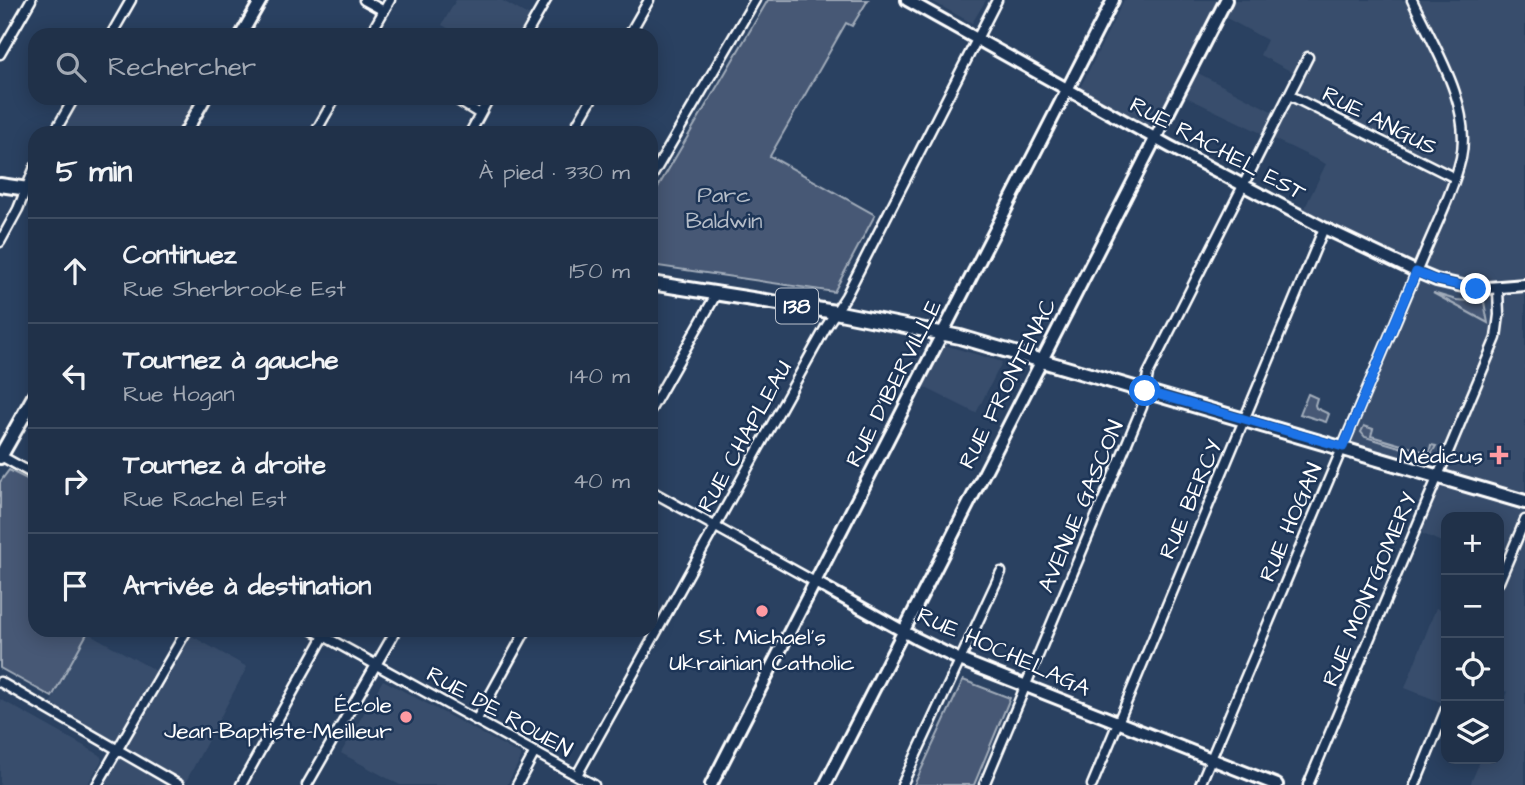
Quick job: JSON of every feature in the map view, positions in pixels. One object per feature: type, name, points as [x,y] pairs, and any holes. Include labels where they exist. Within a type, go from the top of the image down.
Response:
[{"type":"main road","points":[[245,28],[261,0]]},
{"type":"main road","name":"RUE RACHEL EST","points":[[907,0],[1067,91],[1243,186],[1416,272],[1456,285],[1497,289],[1525,285]]},
{"type":"main road","name":"RUE D'IBERVILLE","points":[[711,785],[1113,0]]},
{"type":"main road","name":"RUE FRONTENAC","points":[[825,785],[1226,0]]},
{"type":"main road","points":[[189,126],[201,105]]},
{"type":"main road","points":[[0,185],[28,190]]},
{"type":"main road","name":"138","points":[[658,284],[835,312],[943,333],[1525,502]]},
{"type":"main road","points":[[0,456],[28,407]]},
{"type":"main road","name":"RUE HOCHELAGA","points":[[815,582],[960,660],[1277,785]]},
{"type":"street","points":[[0,54],[31,0]]},
{"type":"street","points":[[115,28],[131,0]]},
{"type":"street","points":[[364,0],[384,11]]},
{"type":"street","points":[[374,28],[390,0]]},
{"type":"street","points":[[530,28],[546,0]]},
{"type":"street","points":[[633,28],[649,0]]},
{"type":"street","points":[[658,166],[755,0]]},
{"type":"street","name":"RUE CHAPLEAU","points":[[658,630],[846,296],[997,0]]},
{"type":"street","name":"RUE HOGAN","points":[[1199,785],[1455,178],[1463,139],[1462,113],[1412,0]]},
{"type":"street","name":"AVENUE GASCON","points":[[984,785],[1138,417],[1148,374],[1308,57]]},
{"type":"street","name":"RUE ANGUS","points":[[1289,95],[1455,178]]},
{"type":"street","points":[[58,126],[70,105]]},
{"type":"street","points":[[319,126],[331,105]]},
{"type":"street","points":[[465,105],[480,114]]},
{"type":"street","points":[[474,126],[485,105]]},
{"type":"street","points":[[576,126],[588,105]]},
{"type":"street","points":[[0,242],[28,194]]},
{"type":"street","name":"RUE BERCY","points":[[1092,785],[1324,228]]},
{"type":"street","name":"RUE MONTGOMERY","points":[[1308,785],[1496,338],[1499,315],[1497,289]]},
{"type":"street","points":[[658,397],[718,293]]},
{"type":"street","points":[[0,456],[28,471]]},
{"type":"street","name":"RUE HOCHELAGA","points":[[658,495],[815,582]]},
{"type":"street","points":[[1502,575],[1525,520]]},
{"type":"street","points":[[902,785],[1000,572]]},
{"type":"street","points":[[97,785],[183,637]]},
{"type":"street","points":[[241,785],[323,637]]},
{"type":"street","name":"RUE DE ROUEN","points":[[326,637],[594,785]]},
{"type":"street","points":[[307,785],[392,637]]},
{"type":"street","points":[[477,719],[522,637]]},
{"type":"street","name":"RUE CHAPLEAU","points":[[577,775],[654,637]]},
{"type":"street","points":[[0,682],[179,785]]},
{"type":"street","points":[[1415,785],[1441,721]]},
{"type":"street","points":[[517,785],[535,751]]},
{"type":"shaded area","points":[[456,0],[501,0],[533,18],[527,28],[447,28],[442,25]]},
{"type":"shaded area","points":[[930,0],[986,0],[972,23]]},
{"type":"shaded area","points":[[1124,0],[1525,0],[1525,520],[1504,569],[1504,512],[1441,512],[1441,542],[1414,530],[1438,475],[1343,447],[1416,273],[1301,216],[1326,164],[1184,96],[1174,88],[1154,129],[1080,88]],"holes":[[[1221,15],[1267,40],[1260,55],[1298,75],[1279,115],[1192,70]]]},
{"type":"shaded area","points":[[71,105],[201,105],[189,126],[59,126]]},
{"type":"shaded area","points":[[944,345],[1002,362],[976,413],[924,387]]},
{"type":"shaded area","points":[[1525,528],[1525,785],[1470,785],[1479,764],[1504,764],[1504,702],[1508,692],[1504,691],[1504,578]]},
{"type":"shaded area","points":[[1436,608],[1441,610],[1441,702],[1405,688]]},
{"type":"shaded area","points":[[86,637],[95,637],[156,671],[177,637],[193,637],[247,667],[184,785],[101,785],[121,748],[48,708]]},
{"type":"shaded area","name":"École Jean-Baptiste-Meilleur","points":[[383,680],[521,755],[507,785],[400,785],[341,753]]},
{"type":"shaded area","points":[[0,699],[100,755],[102,760],[87,785],[0,785]]},
{"type":"green space","name":"Parc Baldwin","points":[[768,0],[868,0],[852,26],[846,23],[770,156],[875,215],[834,292],[658,266],[658,187]]},
{"type":"green space","points":[[1433,293],[1456,300],[1484,302],[1488,323]]},
{"type":"green space","points":[[1308,394],[1317,398],[1316,408],[1329,414],[1326,422],[1300,414]]},
{"type":"green space","points":[[1364,426],[1373,429],[1371,436],[1429,453],[1431,445],[1436,446],[1430,456],[1365,437],[1361,432]]},
{"type":"green space","points":[[9,470],[28,480],[28,637],[85,637],[52,697],[0,668],[0,482]]},
{"type":"green space","points":[[963,680],[1010,698],[974,785],[914,785]]},
{"type":"place","name":"Médicus","points":[[1499,455]]},
{"type":"place","name":"St. Michael's Ukrainian Catholic","points":[[762,611]]},
{"type":"place","name":"École Jean-Baptiste-Meilleur","points":[[406,717]]},
{"type":"route","points":[[1145,391],[1343,447],[1416,272],[1436,280],[1476,289]]}]
